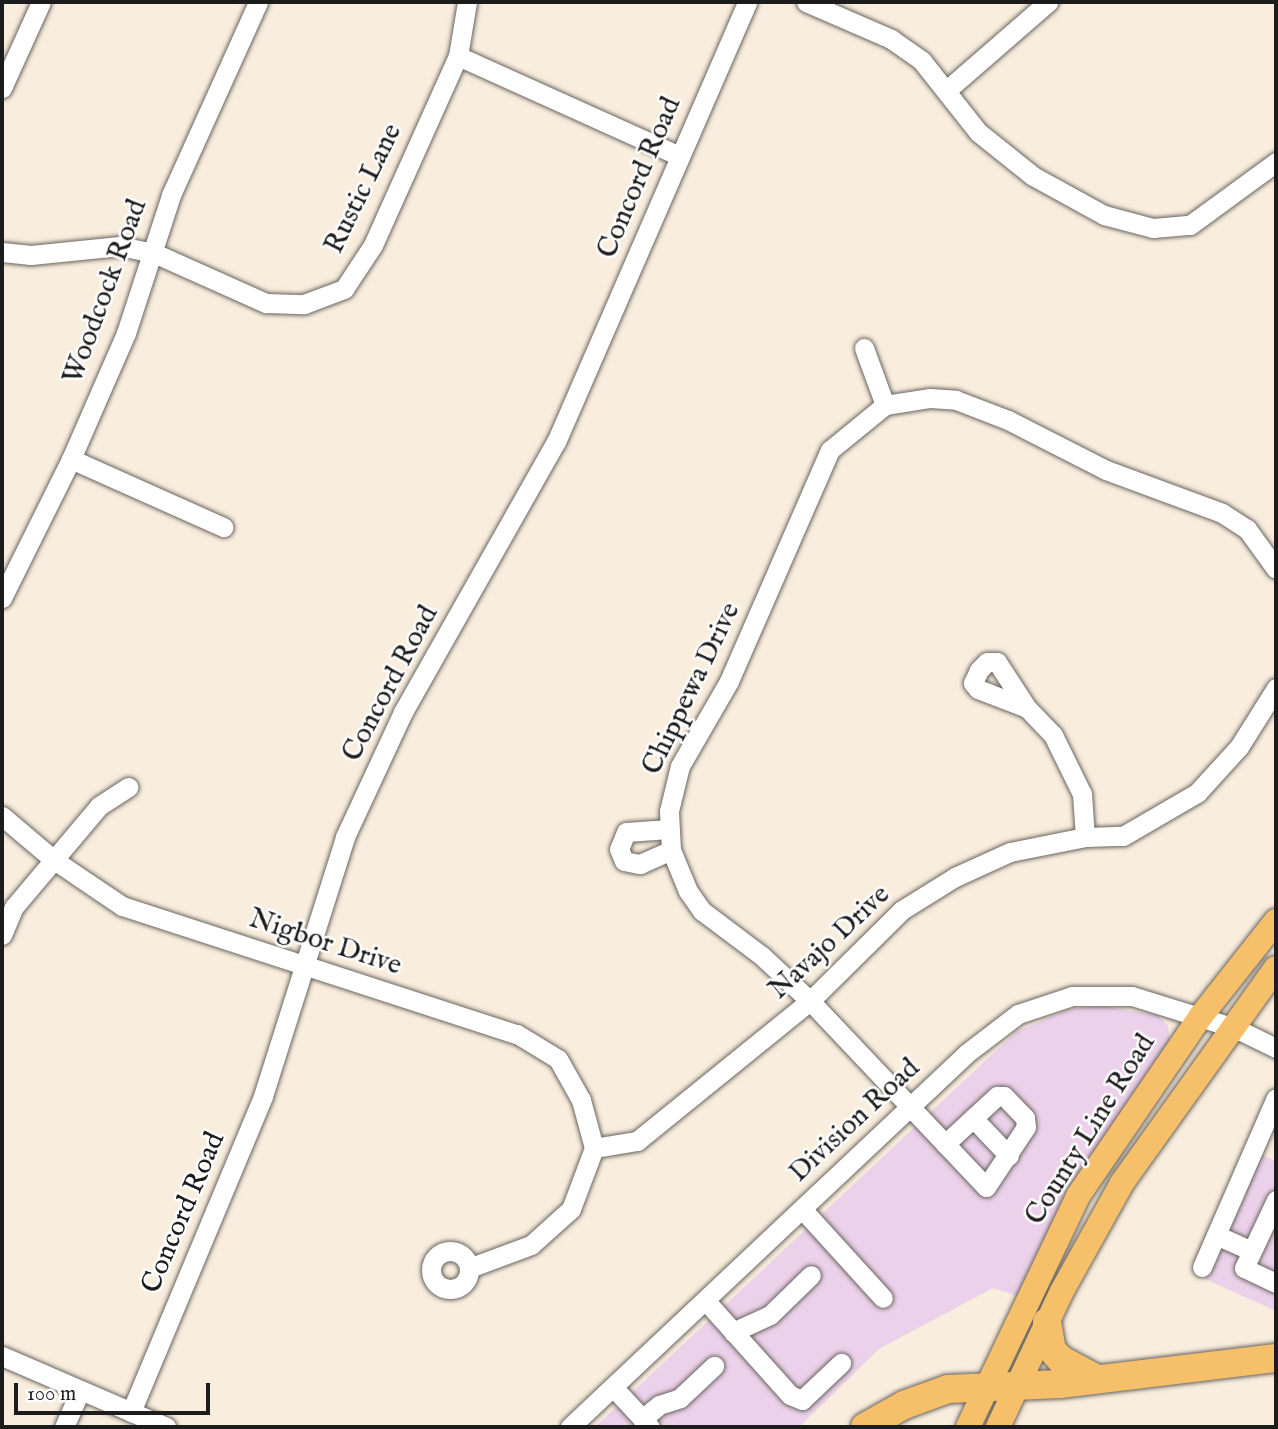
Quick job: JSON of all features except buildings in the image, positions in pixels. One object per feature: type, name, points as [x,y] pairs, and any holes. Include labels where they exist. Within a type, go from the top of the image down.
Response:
[{"type":"highway","points":[[1047,1322],[1052,1350],[1060,1359],[1097,1379]]},
{"type":"highway","points":[[865,1427],[924,1396],[956,1388],[1016,1387],[1276,1359]]},
{"type":"main road","name":"County Line Road","points":[[968,1427],[1078,1196],[1201,1016],[1276,921]]},
{"type":"main road","points":[[1235,1028],[1235,999],[1276,941]]},
{"type":"main road","name":"County Line Road","points":[[998,1427],[1047,1322],[1122,1183],[1276,968]]},
{"type":"main road","points":[[1122,1183],[1148,1118],[1199,1040],[1201,1016]]},
{"type":"street","points":[[2,88],[41,2]]},
{"type":"street","name":"Woodcock Road","points":[[2,598],[71,459],[126,332],[171,195],[258,2]]},
{"type":"street","name":"Rustic Lane","points":[[2,252],[30,256],[120,246],[154,253],[266,303],[304,304],[344,289],[373,245],[458,56],[467,2]]},
{"type":"street","name":"Concord Road","points":[[131,1412],[264,1096],[351,825],[403,712],[556,442],[747,2]]},
{"type":"street","points":[[806,2],[891,39],[922,61],[948,89],[978,132],[1033,176],[1104,215],[1153,228],[1190,225],[1276,162]]},
{"type":"street","points":[[948,89],[1048,2]]},
{"type":"street","points":[[458,56],[679,156]]},
{"type":"street","points":[[864,348],[885,405]]},
{"type":"street","name":"Chippewa Drive","points":[[1009,1156],[986,1188],[911,1105],[810,1001],[762,956],[702,911],[688,891],[671,850],[669,829],[680,766],[729,681],[817,472],[844,435],[885,405],[930,398],[982,408],[1106,470],[1222,513],[1247,529],[1276,569]]},
{"type":"street","points":[[71,459],[223,527]]},
{"type":"street","name":"Navajo Drive","points":[[594,1148],[637,1141],[810,1001],[902,910],[955,877],[1010,852],[1085,837],[1123,836],[1197,793],[1238,747],[1276,688]]},
{"type":"street","points":[[1027,708],[1053,735],[1082,794],[1085,837]]},
{"type":"street","points":[[2,935],[13,907],[99,806],[128,787]]},
{"type":"street","name":"Nigbor Drive","points":[[2,816],[54,860],[122,906],[306,968],[517,1034],[558,1059],[582,1100],[594,1148]]},
{"type":"street","points":[[669,829],[626,832],[619,849],[624,861],[640,864],[671,850]]},
{"type":"street","name":"Division Road","points":[[570,1427],[993,1031],[1042,1004],[1072,996],[1112,994],[1201,1016],[1235,1028],[1276,1048]]},
{"type":"street","points":[[945,1144],[973,1118],[997,1096],[1004,1096],[1025,1118],[1026,1127],[1009,1156],[973,1118]]},
{"type":"street","points":[[1202,1267],[1276,1098]]},
{"type":"street","points":[[469,1268],[531,1245],[571,1209],[594,1148]]},
{"type":"street","points":[[1276,1200],[1244,1268],[1276,1283]]},
{"type":"street","points":[[802,1209],[883,1298]]},
{"type":"street","points":[[1216,1236],[1252,1251]]},
{"type":"street","points":[[733,1332],[770,1315],[811,1275]]},
{"type":"street","points":[[705,1300],[790,1395],[802,1400],[841,1363]]},
{"type":"street","points":[[2,1356],[166,1427]]},
{"type":"street","points":[[613,1387],[646,1423],[659,1405],[680,1398],[714,1366]]},
{"type":"street","points":[[64,1427],[80,1391]]},
{"type":"shaded area","points":[[1101,1006],[1157,1015],[1168,1025],[1170,1042],[1018,1296],[993,1288],[879,1349],[799,1427],[595,1427],[1017,1031],[1070,1009]]},
{"type":"shaded area","points":[[1260,1154],[1276,1161],[1276,1311],[1205,1279]]}]
